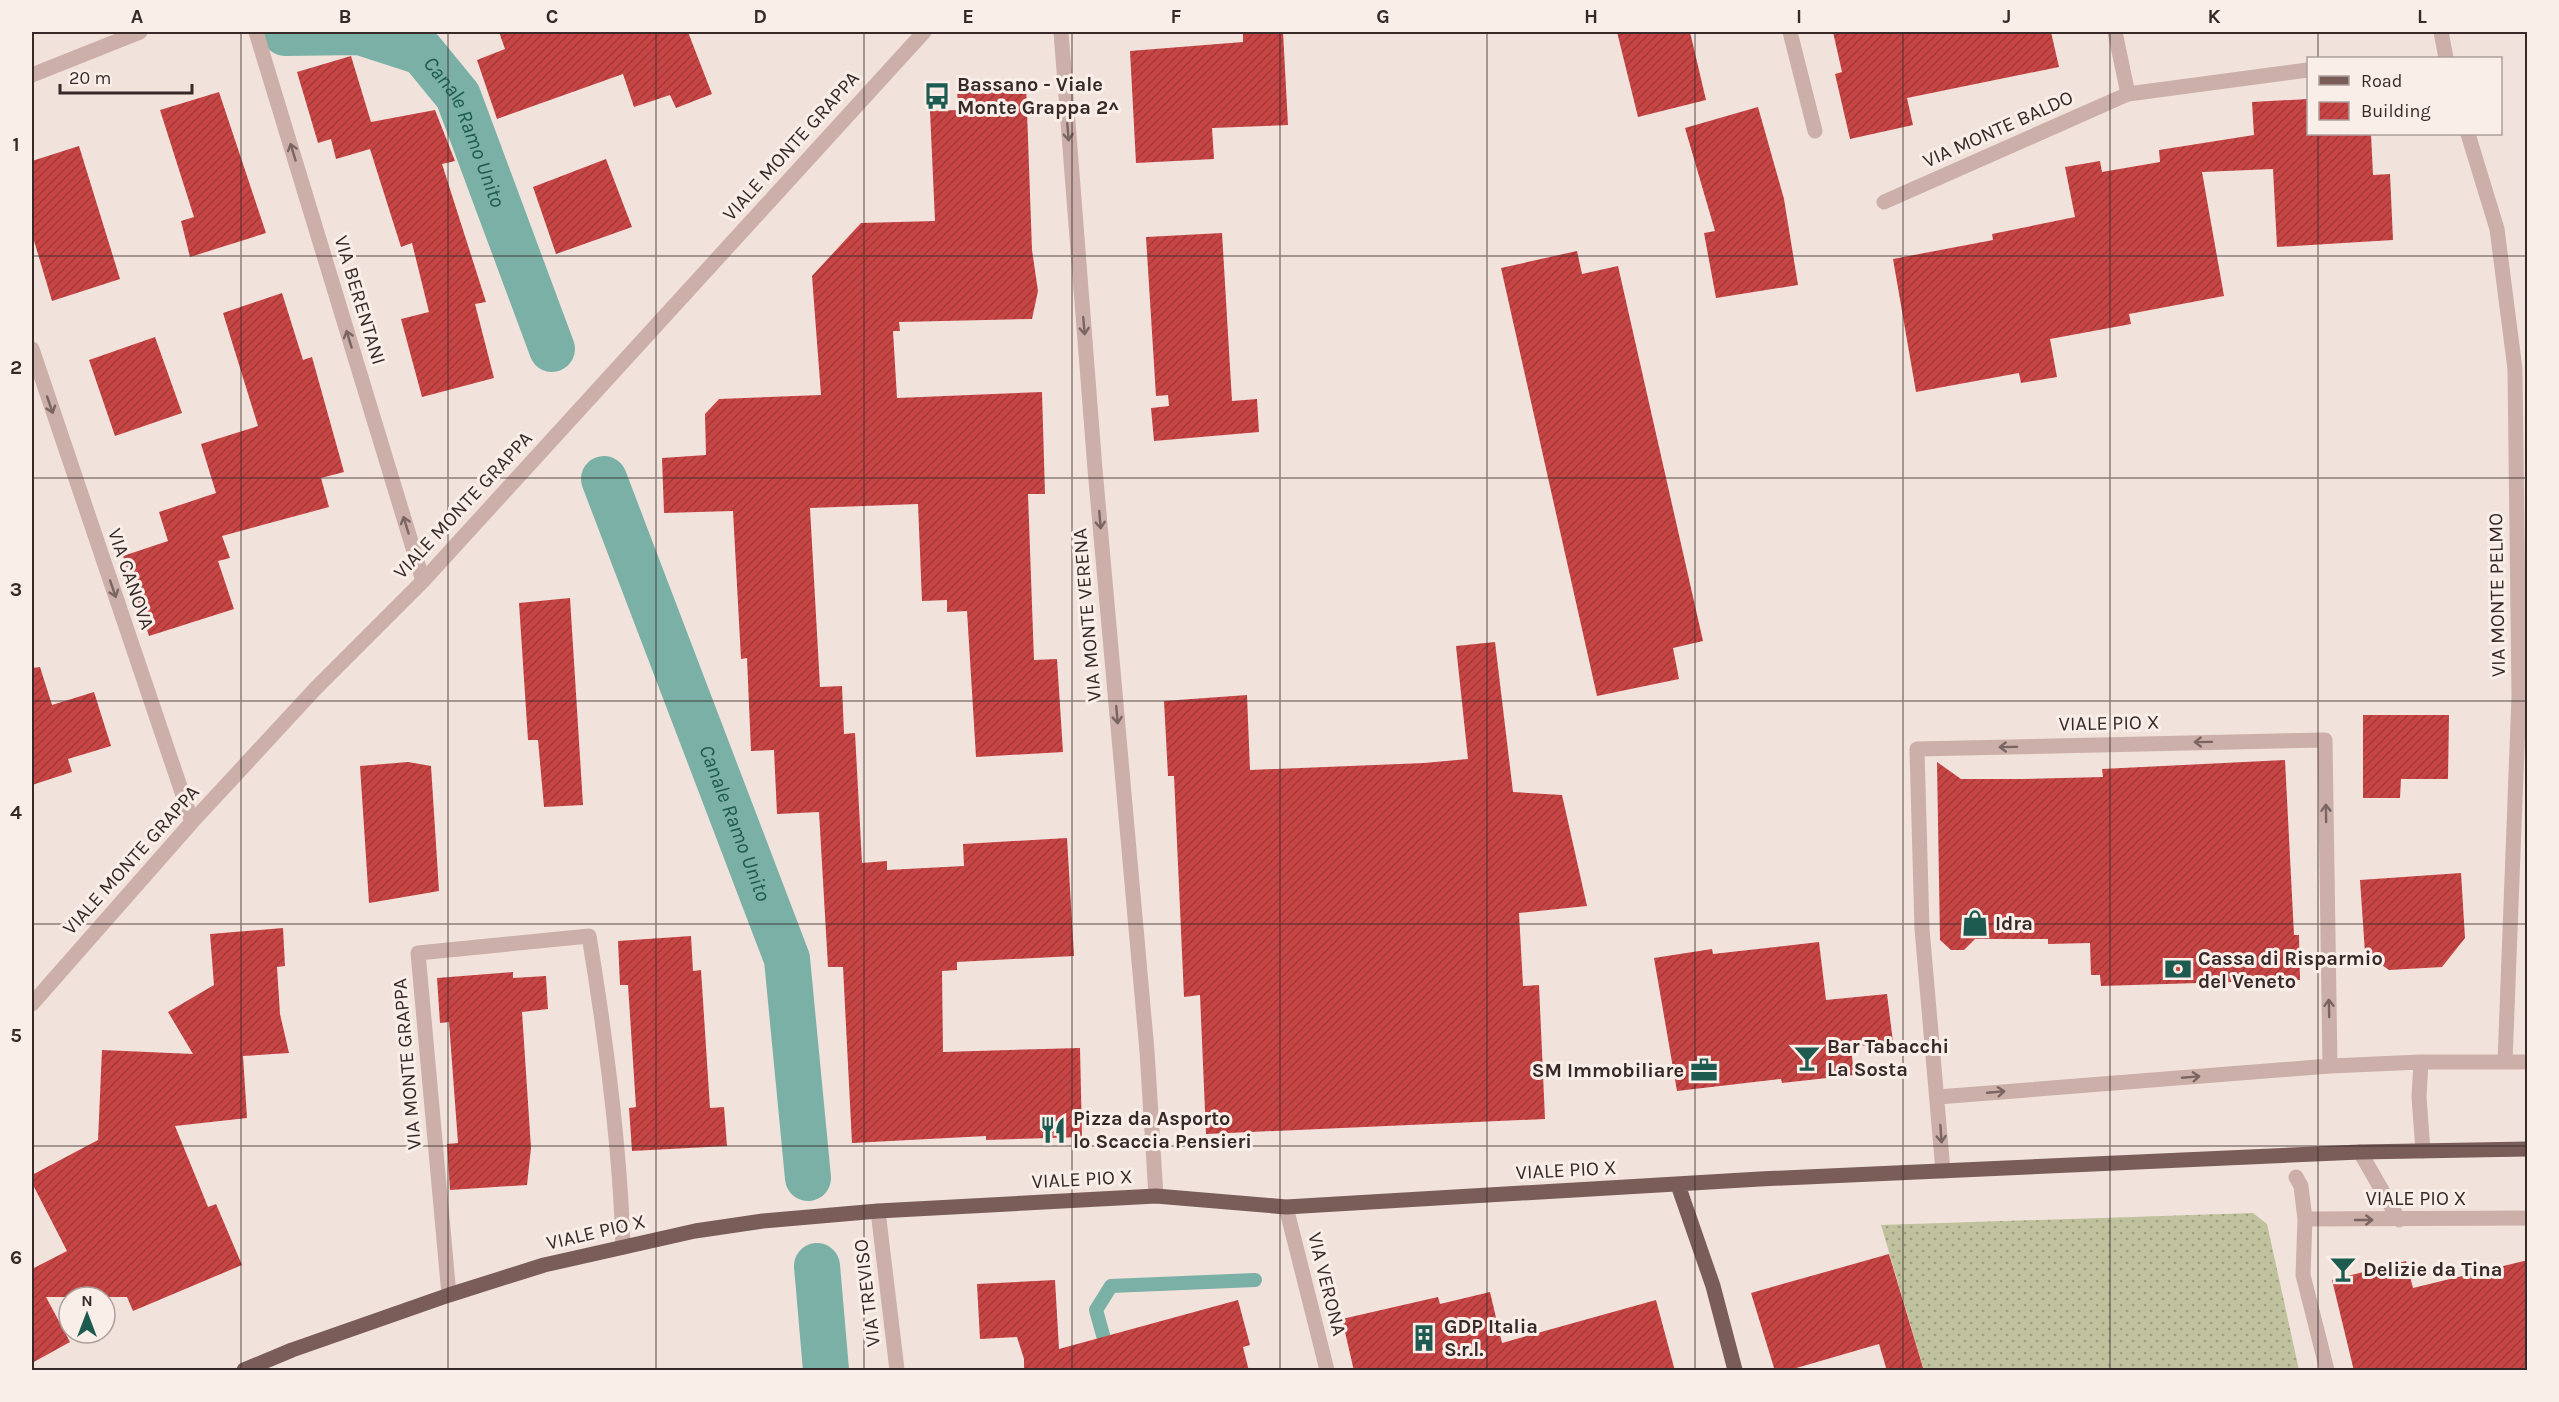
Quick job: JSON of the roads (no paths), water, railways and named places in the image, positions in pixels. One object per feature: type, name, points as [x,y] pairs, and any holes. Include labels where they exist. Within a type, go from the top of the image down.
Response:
[{"type":"main road","name":"VIALE PIO X","points":[[244,1371],[292,1350],[449,1295],[544,1265],[706,1229],[763,1221],[878,1211],[1156,1196],[1286,1208],[1943,1171],[2360,1152],[2528,1149]]},
{"type":"main road","points":[[1678,1185],[1713,1286],[1735,1371]]},
{"type":"street","points":[[32,75],[140,32]]},
{"type":"street","name":"VIA BERENTANI","points":[[256,32],[423,581]]},
{"type":"street","name":"VIALE MONTE GRAPPA","points":[[32,1004],[192,822],[316,688],[423,581],[924,32]]},
{"type":"street","name":"VIA MONTE VERENA","points":[[1060,32],[1095,469],[1147,1051],[1156,1196]]},
{"type":"street","points":[[1790,32],[1815,130]]},
{"type":"street","points":[[2115,32],[2128,94]]},
{"type":"street","points":[[2441,32],[2446,57]]},
{"type":"street","name":"VIA MONTE BALDO","points":[[1884,202],[2128,94],[2307,70]]},
{"type":"street","name":"VIA MONTE PELMO","points":[[2468,135],[2497,228],[2515,369],[2523,696],[2505,1062]]},
{"type":"street","name":"VIA CANOVA","points":[[32,349],[192,822]]},
{"type":"street","name":"VIALE PIO X","points":[[1943,1171],[1922,929],[1917,748],[2325,740],[2330,1066]]},
{"type":"street","name":"VIA MONTE GRAPPA","points":[[449,1295],[418,953],[589,936],[603,1019],[622,1206],[623,1247]]},
{"type":"street","points":[[2421,1062],[2422,1151]]},
{"type":"street","points":[[1938,1097],[2330,1066],[2421,1062],[2528,1062]]},
{"type":"street","points":[[2360,1152],[2399,1220]]},
{"type":"street","points":[[2296,1155],[2297,1227],[2304,1275],[2327,1371]]},
{"type":"street","points":[[2296,1177],[2301,1186],[2305,1219],[2304,1275]]},
{"type":"street","name":"VIA VERONA","points":[[1286,1208],[1327,1371]]},
{"type":"street","name":"VIA TREVISO","points":[[878,1211],[897,1371]]},
{"type":"street","name":"VIALE PIO X","points":[[2305,1219],[2528,1218]]},
{"type":"waterway","name":"Canale Ramo Unito","points":[[285,33],[360,32],[422,52],[458,96],[552,349]]},
{"type":"waterway","name":"Canale Ramo Unito","points":[[604,479],[787,959],[808,1178]]},
{"type":"waterway","name":"Canale Ramo Unito","points":[[817,1266],[826,1370]]},
{"type":"waterway","points":[[1108,1353],[1096,1310],[1111,1286],[1255,1280]]},
{"type":"place","name":"Bassano - Viale Monte Grappa 2^","points":[[937,96]]},
{"type":"place","name":"Idra","points":[[1975,923]]},
{"type":"place","name":"Cassa di Risparmio del Veneto","points":[[2178,969]]},
{"type":"place","name":"Bar Tabacchi La Sosta","points":[[1807,1058]]},
{"type":"place","name":"SM Immobiliare","points":[[1704,1070]]},
{"type":"place","name":"Pizza da Asporto lo Scaccia Pensieri","points":[[1053,1130]]},
{"type":"place","name":"Delizie da Tina","points":[[2343,1269]]},
{"type":"place","name":"GDP Italia S.r.l.","points":[[1424,1338]]}]
